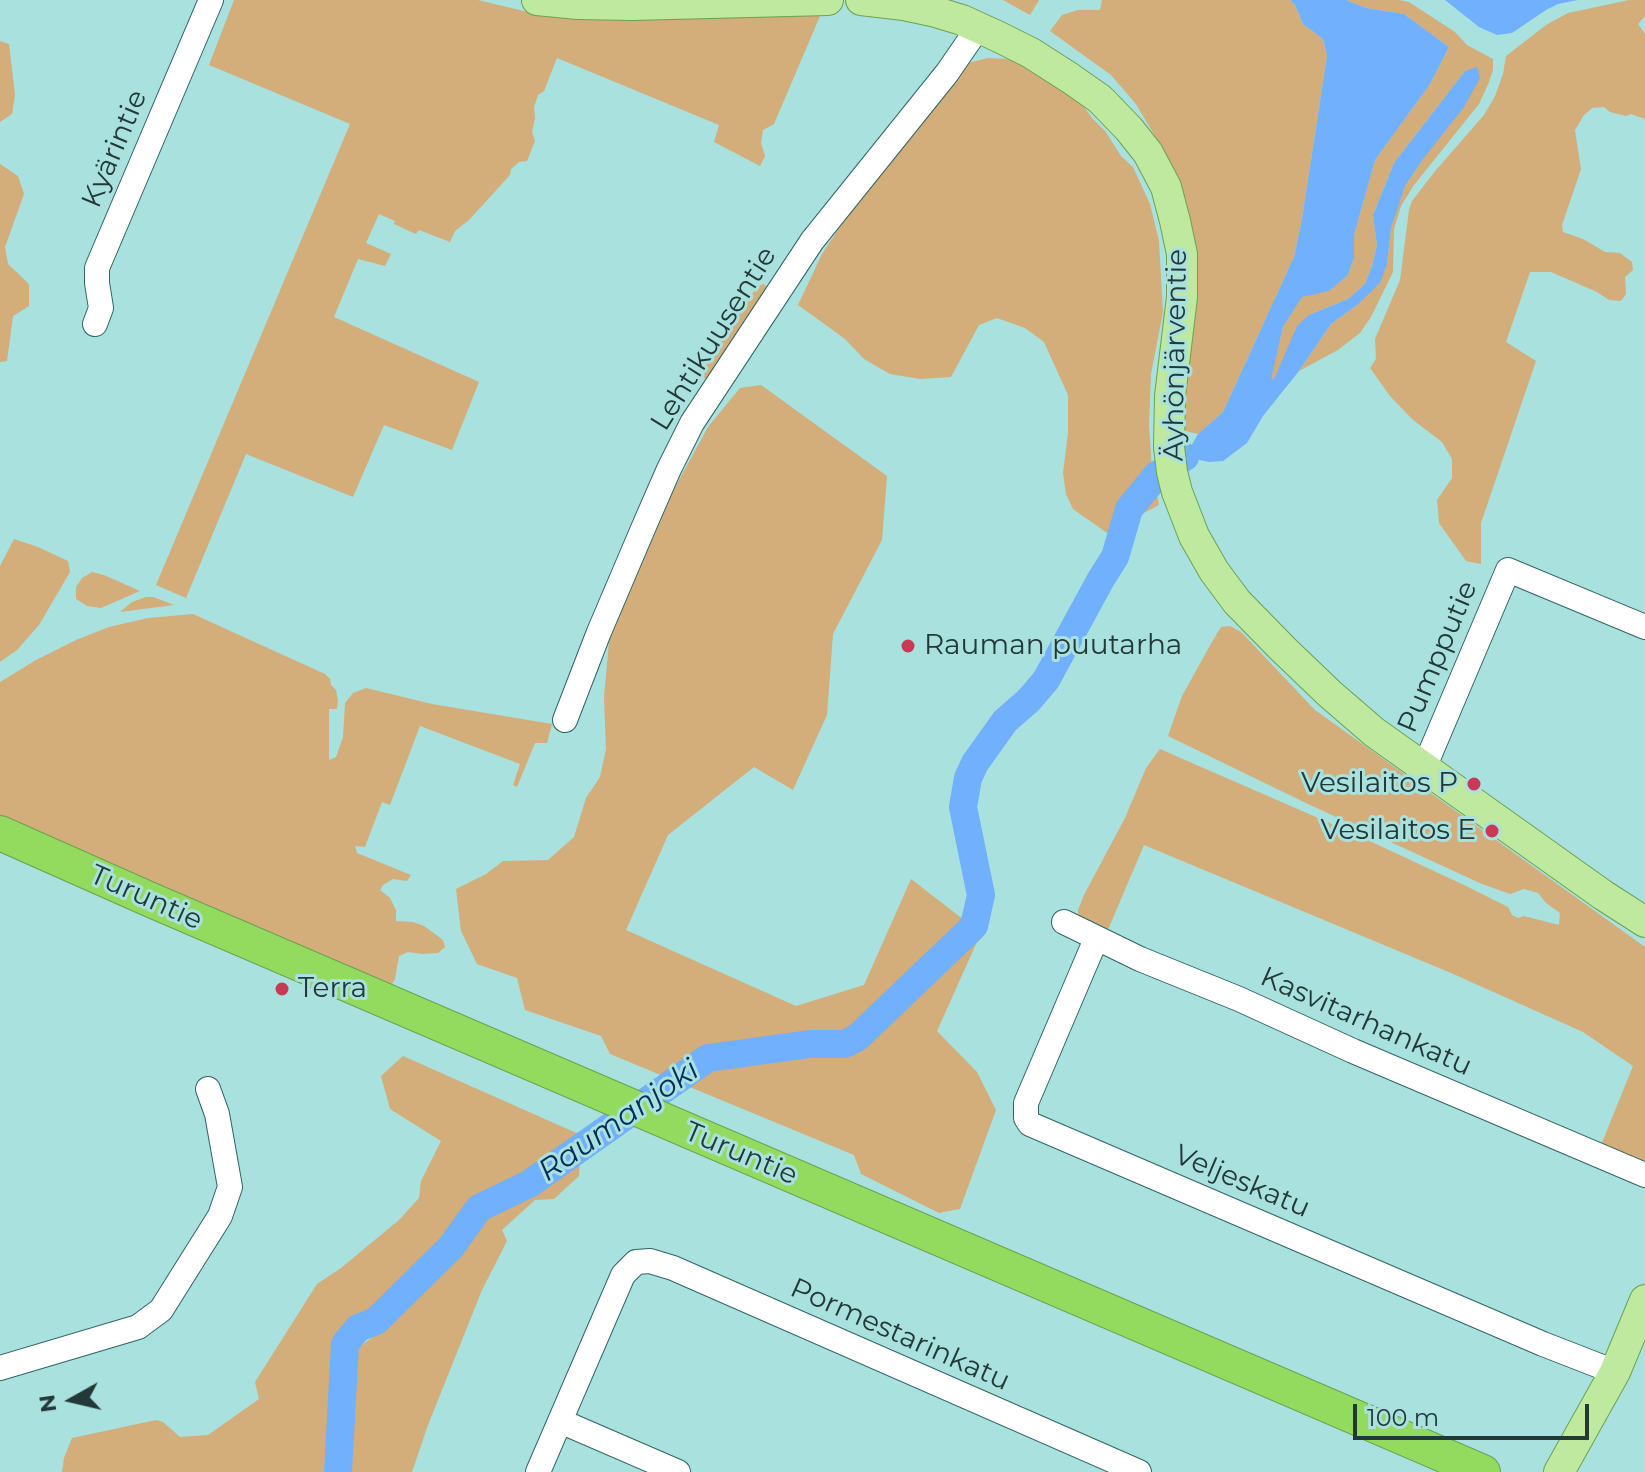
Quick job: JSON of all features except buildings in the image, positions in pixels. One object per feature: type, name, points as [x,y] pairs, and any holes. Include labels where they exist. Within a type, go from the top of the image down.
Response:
[{"type":"highway","name":"Turuntie","points":[[0,833],[1481,1471]]},
{"type":"main road","points":[[537,0],[632,5],[828,0]]},
{"type":"main road","name":"Äyhönjärventie","points":[[861,0],[932,11],[1031,53],[1100,99],[1129,129],[1148,153],[1166,187],[1182,254],[1182,297],[1170,396],[1169,447],[1177,492],[1194,536],[1214,571],[1237,602],[1330,694],[1374,732],[1645,922]]},
{"type":"main road","points":[[1559,1472],[1615,1372],[1645,1300]]},
{"type":"street","name":"Kyärintie","points":[[95,324],[101,308],[97,268],[211,0]]},
{"type":"street","name":"Lehtikuusentie","points":[[565,720],[645,524],[692,423],[812,241],[947,73],[978,28]]},
{"type":"street","name":"Pumpputie","points":[[1424,768],[1508,570],[1645,627]]},
{"type":"street","name":"Kasvitarhankatu","points":[[1064,922],[1096,939],[1645,1175]]},
{"type":"street","name":"Veljeskatu","points":[[1096,939],[1026,1103],[1026,1118],[1030,1124],[1615,1372]]},
{"type":"street","points":[[0,1368],[138,1327],[161,1310],[220,1216],[230,1187],[217,1114],[208,1089]]},
{"type":"street","name":"Pormestarinkatu","points":[[560,1421],[623,1275],[636,1262],[650,1261],[673,1268],[1139,1472]]},
{"type":"street","points":[[538,1472],[560,1421],[678,1472]]},
{"type":"shaded area","points":[[234,0],[478,0],[536,14],[812,12],[820,16],[774,124],[763,130],[761,143],[765,156],[760,166],[714,142],[719,125],[557,58],[534,107],[532,132],[535,141],[527,161],[519,162],[511,169],[510,175],[455,231],[450,242],[419,230],[416,234],[379,214],[366,243],[391,254],[385,266],[358,259],[334,317],[479,382],[452,450],[384,425],[353,497],[246,454],[186,598],[156,585],[350,124],[209,65]]},
{"type":"shaded area","points":[[1003,0],[1039,0],[1030,15]]},
{"type":"shaded area","points":[[1102,0],[1290,0],[1303,24],[1323,39],[1327,56],[1294,257],[1223,412],[1198,434],[1181,430],[1195,314],[1196,270],[1177,179],[1136,104],[1111,75],[1050,31],[1062,15],[1078,10],[1100,10]]},
{"type":"shaded area","points":[[1346,0],[1409,2],[1455,32],[1467,45],[1493,59],[1493,70],[1479,104],[1414,185],[1401,206],[1394,229],[1393,272],[1360,333],[1338,350],[1299,371],[1331,324],[1357,305],[1387,264],[1391,228],[1405,186],[1423,159],[1465,71],[1394,163],[1373,215],[1377,245],[1365,284],[1348,299],[1309,315],[1270,382],[1283,327],[1302,296],[1329,291],[1348,275],[1354,258],[1354,235],[1375,160],[1430,84],[1449,47],[1404,14],[1366,8]]},
{"type":"shaded area","points":[[1629,0],[1645,0],[1645,16],[1638,24],[1645,34],[1645,119],[1610,112],[1604,107],[1592,108],[1584,115],[1575,130],[1581,169],[1562,225],[1563,232],[1605,252],[1620,253],[1632,262],[1633,270],[1625,277],[1626,294],[1621,301],[1609,300],[1551,272],[1530,272],[1506,342],[1536,361],[1481,523],[1481,564],[1466,561],[1439,523],[1437,500],[1452,478],[1452,459],[1442,442],[1412,419],[1370,368],[1376,359],[1375,339],[1400,280],[1409,210],[1412,201],[1436,170],[1484,115],[1495,96],[1506,56],[1546,25],[1568,13]]},
{"type":"shaded area","points":[[0,41],[9,44],[15,95],[12,114],[0,122]]},
{"type":"shaded area","points":[[988,58],[1020,63],[1082,104],[1121,156],[1133,167],[1150,204],[1159,241],[1163,312],[1151,374],[1149,426],[1152,470],[1159,505],[1132,519],[1117,536],[1110,535],[1073,509],[1066,494],[1063,473],[1068,433],[1068,395],[1044,342],[1025,328],[997,318],[979,325],[951,377],[920,379],[890,374],[864,359],[845,339],[798,305],[822,254],[864,190],[895,158],[945,88],[968,63]]},
{"type":"shaded area","points":[[0,164],[18,176],[24,194],[5,247],[8,264],[29,284],[29,306],[13,316],[7,361],[0,362]]},
{"type":"shaded area","points":[[763,284],[768,287],[708,381],[702,375],[704,369],[741,310],[757,287]]},
{"type":"shaded area","points":[[761,385],[887,476],[882,540],[833,634],[827,715],[793,790],[754,767],[668,835],[626,930],[796,1006],[864,985],[911,879],[981,933],[937,1031],[977,1072],[996,1110],[960,1209],[939,1213],[861,1174],[854,1155],[610,1054],[601,1036],[525,1010],[517,978],[477,964],[461,931],[456,889],[486,874],[503,861],[548,860],[574,837],[586,798],[600,777],[606,749],[604,697],[610,631],[643,546],[708,427],[740,388]]},
{"type":"shaded area","points":[[14,539],[68,561],[70,572],[39,625],[17,650],[0,662],[0,566]]},
{"type":"shaded area","points":[[92,572],[140,591],[101,608],[87,606],[76,599],[76,587],[82,578]]},
{"type":"shaded area","points":[[146,597],[174,605],[120,612],[132,602]]},
{"type":"shaded area","points":[[193,614],[330,679],[338,701],[337,709],[329,709],[329,760],[336,757],[343,737],[345,703],[353,693],[366,688],[432,704],[552,724],[547,743],[535,743],[517,787],[513,785],[520,764],[420,726],[390,805],[382,802],[365,847],[355,846],[357,853],[411,875],[407,881],[393,879],[380,890],[390,898],[396,910],[396,921],[424,926],[443,940],[445,947],[438,953],[408,952],[399,956],[392,984],[387,986],[0,817],[0,682],[36,660],[109,627],[148,618]]},
{"type":"shaded area","points":[[1230,626],[1241,632],[1315,710],[1645,947],[1645,1167],[1601,1145],[1633,1066],[1583,1032],[1451,973],[1144,845],[1107,932],[1078,918],[1084,895],[1125,818],[1146,768],[1160,749],[1462,884],[1508,907],[1512,915],[1518,918],[1524,916],[1559,925],[1560,913],[1538,893],[1524,889],[1510,894],[1482,884],[1168,736],[1182,696],[1212,642],[1221,627]]},
{"type":"shaded area","points":[[403,1056],[581,1135],[508,1190],[472,1203],[446,1245],[395,1285],[381,1310],[353,1318],[340,1331],[334,1377],[333,1472],[62,1472],[72,1438],[156,1420],[163,1422],[180,1437],[208,1435],[259,1399],[255,1382],[317,1284],[399,1220],[419,1198],[421,1181],[441,1141],[390,1109],[381,1076]]},
{"type":"shaded area","points":[[580,1160],[579,1176],[554,1199],[535,1200],[502,1230],[507,1241],[482,1290],[412,1472],[345,1472],[345,1415],[351,1354],[386,1326],[443,1269],[486,1214],[536,1189]]},
{"type":"water","points":[[1290,0],[1346,0],[1366,8],[1404,14],[1449,47],[1430,84],[1375,160],[1354,235],[1354,258],[1348,275],[1329,291],[1302,297],[1283,327],[1271,380],[1297,326],[1309,315],[1348,299],[1365,284],[1377,245],[1373,215],[1394,163],[1465,71],[1477,67],[1480,78],[1464,107],[1405,186],[1391,228],[1387,264],[1380,283],[1331,324],[1263,416],[1247,443],[1223,461],[1209,462],[1185,457],[1198,434],[1223,412],[1294,257],[1302,219],[1327,56],[1323,39],[1303,24]]},
{"type":"water","points":[[1445,0],[1578,0],[1558,4],[1512,33],[1497,35],[1479,27]]},
{"type":"waterway","name":"Raumanjoki","points":[[338,1472],[345,1344],[358,1328],[376,1321],[451,1247],[479,1208],[529,1184],[708,1058],[810,1044],[845,1044],[858,1037],[974,926],[981,895],[963,807],[968,778],[1005,721],[1046,680],[1115,557],[1129,509],[1157,475],[1185,457]]},
{"type":"place","name":"Rauman puutarha","points":[[908,646]]},
{"type":"place","name":"Vesilaitos P","points":[[1474,784]]},
{"type":"place","name":"Vesilaitos E","points":[[1492,831]]},
{"type":"place","name":"Terra","points":[[282,989]]}]
